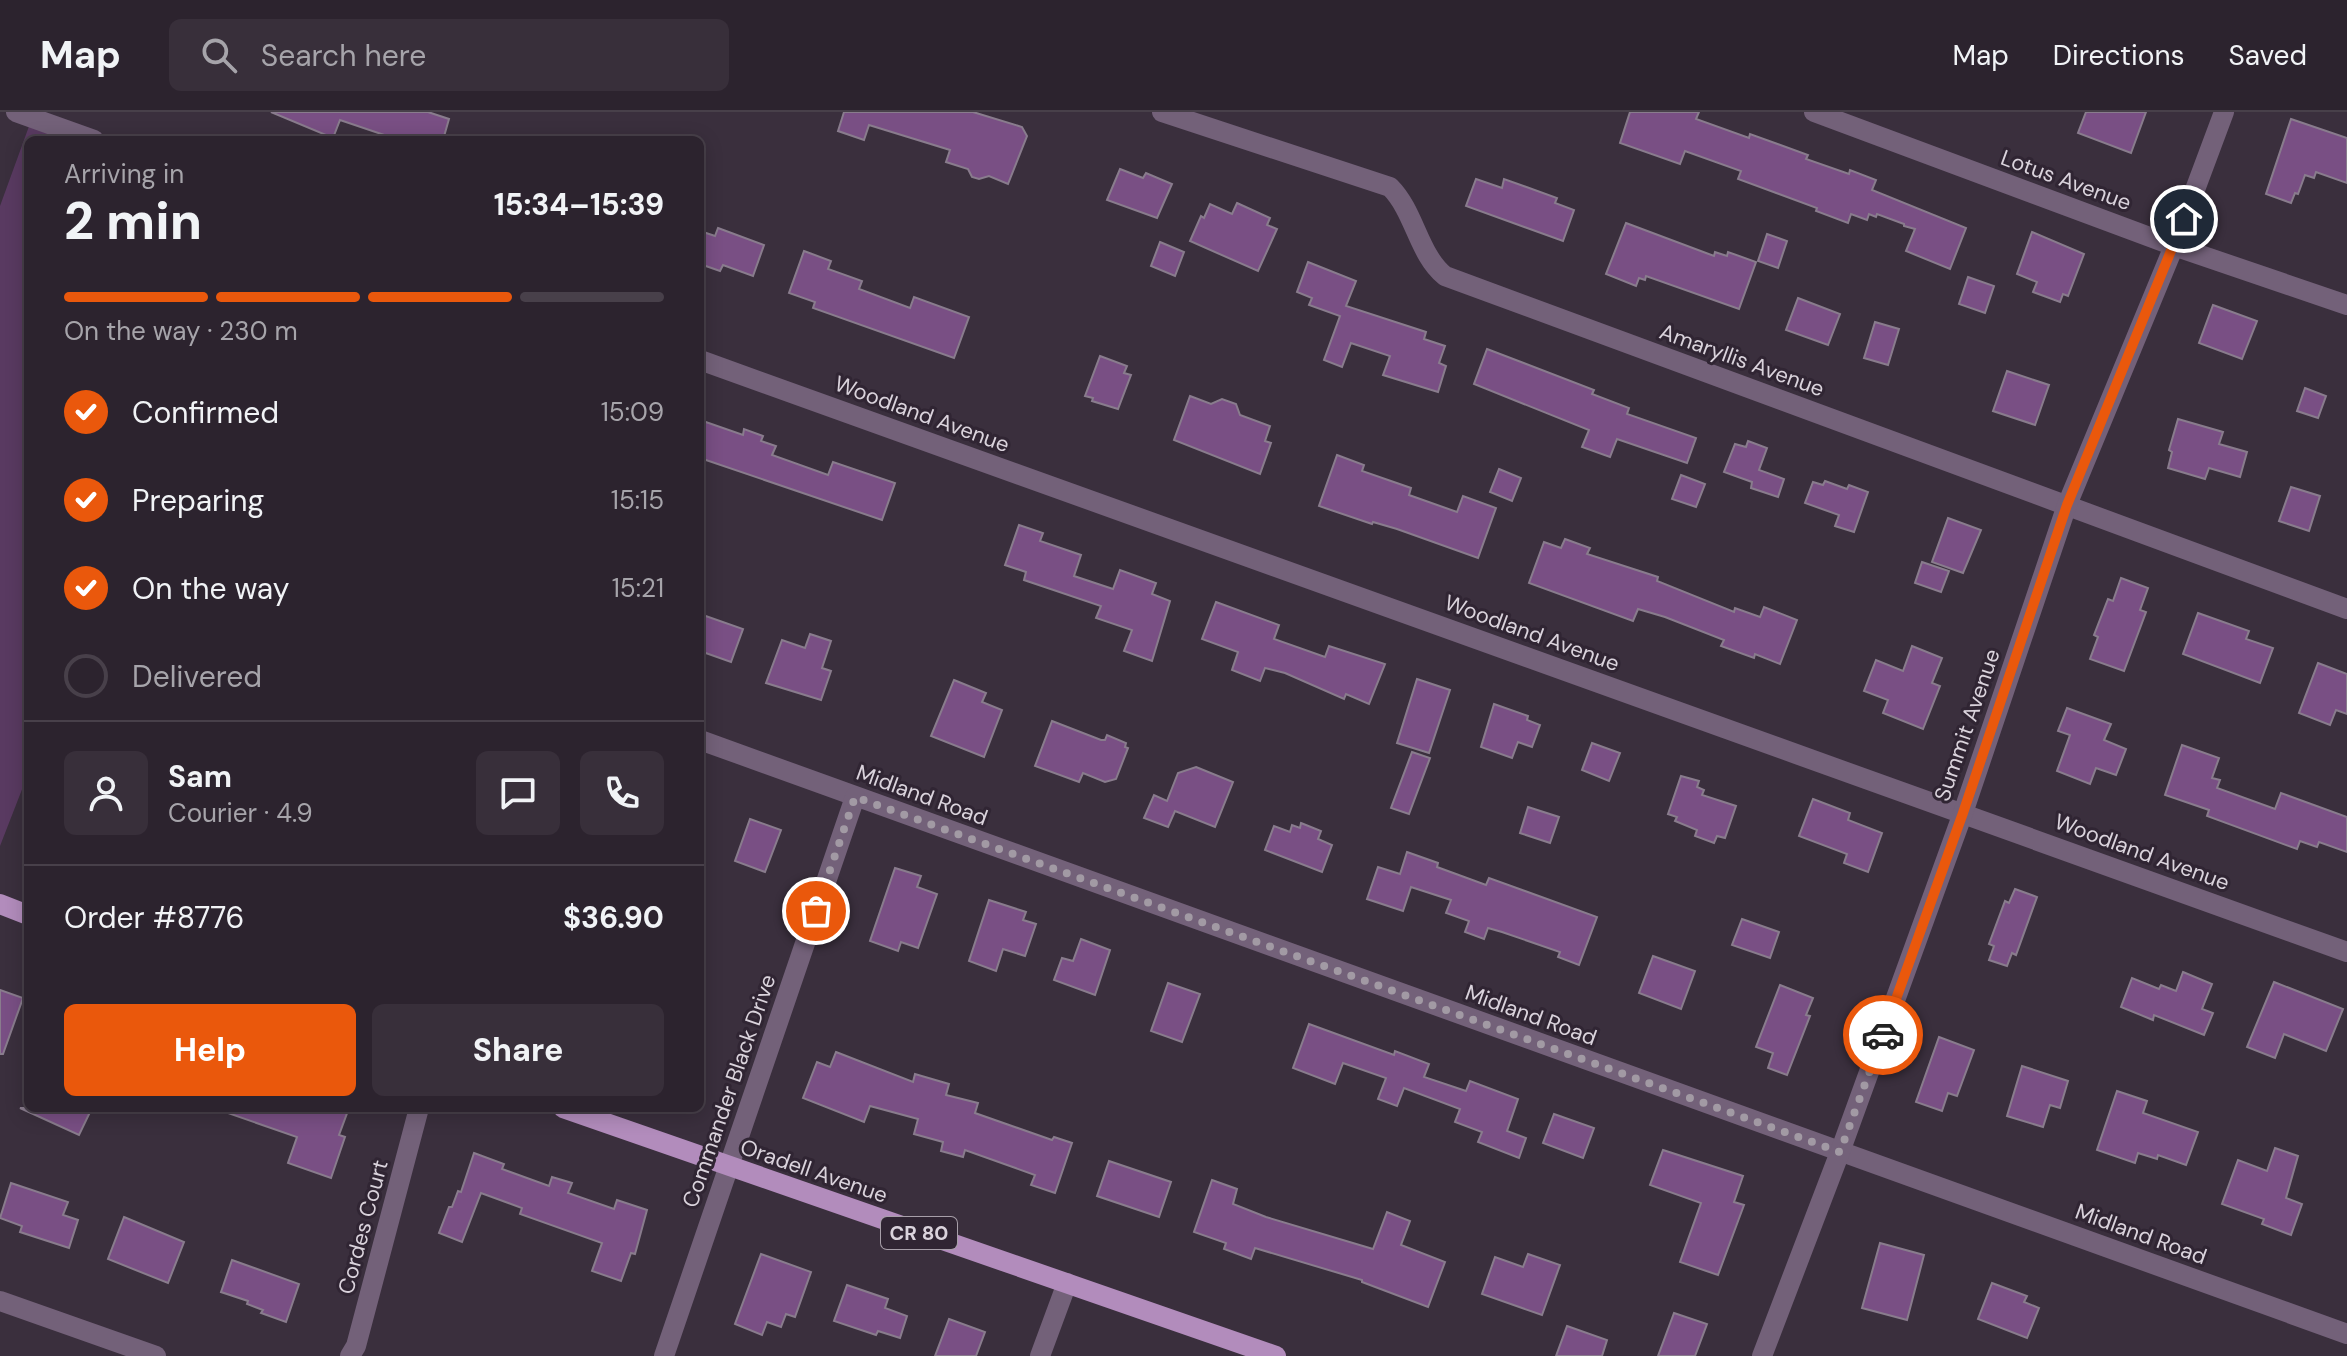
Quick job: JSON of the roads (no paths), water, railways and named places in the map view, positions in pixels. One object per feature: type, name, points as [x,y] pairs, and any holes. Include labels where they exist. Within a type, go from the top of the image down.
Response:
[{"type":"main road","points":[[0,904],[24,913]]},
{"type":"main road","name":"Oradell Avenue","points":[[574,1112],[1276,1356]]},
{"type":"street","points":[[16,112],[83,136]]},
{"type":"street","name":"Amaryllis Avenue","points":[[1162,112],[1390,187],[1402,199],[1433,266],[1445,276],[2347,609]]},
{"type":"street","name":"Lotus Avenue","points":[[1814,112],[2174,246],[2347,305]]},
{"type":"street","name":"Summit Avenue","points":[[1762,1356],[1963,813],[2067,505],[2174,246],[2224,112]]},
{"type":"street","name":"Woodland Avenue","points":[[704,361],[2347,952]]},
{"type":"street","name":"Midland Road","points":[[704,741],[2347,1334]]},
{"type":"street","name":"Commander Black Drive","points":[[664,1356],[855,797]]},
{"type":"street","name":"Cordes Court","points":[[350,1356],[356,1346],[418,1112]]},
{"type":"street","points":[[1040,1356],[1067,1283]]},
{"type":"street","points":[[0,1301],[156,1356]]}]
